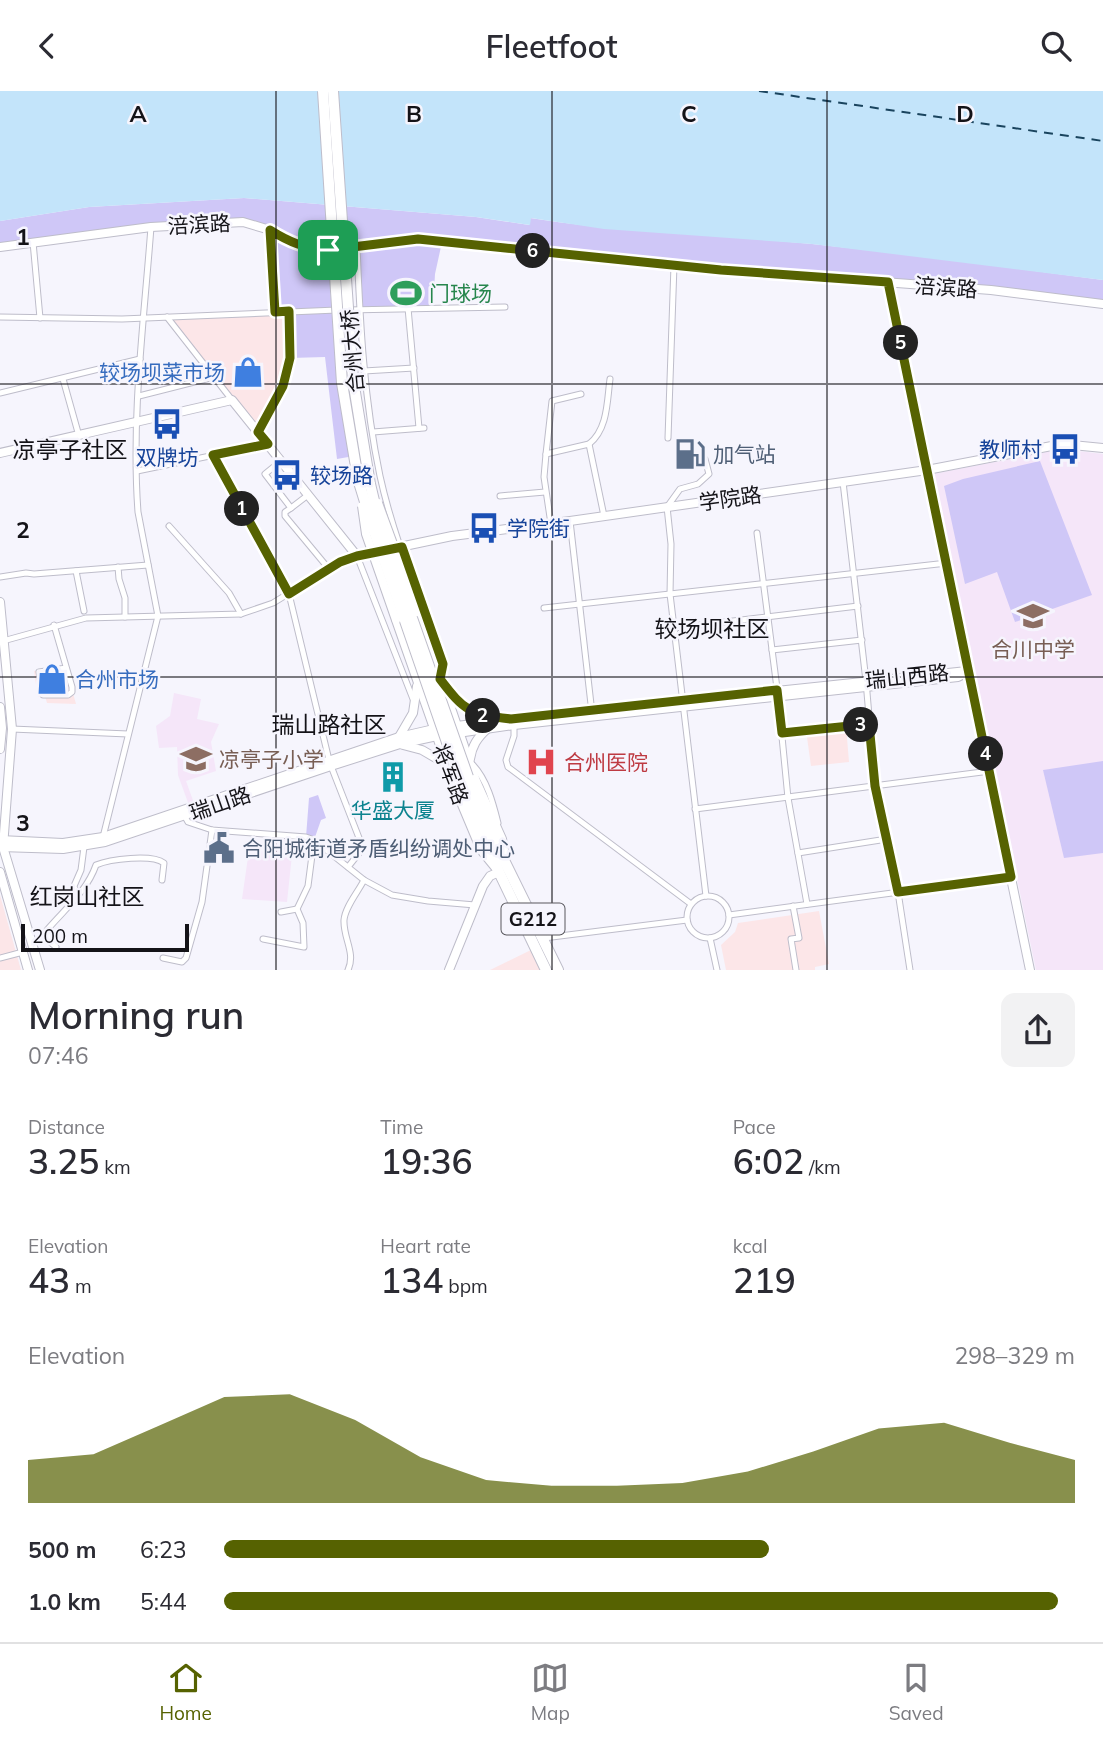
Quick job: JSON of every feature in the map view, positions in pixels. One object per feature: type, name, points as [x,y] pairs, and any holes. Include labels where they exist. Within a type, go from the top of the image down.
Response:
[{"type":"highway","name":"合州大桥","points":[[323,91],[342,383],[358,479]]},
{"type":"highway","name":"合州大桥","points":[[333,91],[353,380],[370,484]]},
{"type":"highway","name":"G212","points":[[358,479],[374,531],[464,779],[546,970]]},
{"type":"highway","name":"G212","points":[[370,484],[382,530],[464,779]]},
{"type":"highway","name":"G212","points":[[503,870],[558,970]]},
{"type":"main road","name":"涪滨路","points":[[0,247],[150,227],[243,222],[270,230],[293,244],[314,249],[328,250],[418,239],[674,265],[991,290],[1103,304]]},
{"type":"main road","points":[[888,282],[1030,970]]},
{"type":"main road","points":[[0,453],[232,400],[357,556]]},
{"type":"main road","name":"学院路","points":[[357,556],[452,536],[927,470],[1062,444],[1103,448]]},
{"type":"main road","name":"将军路","points":[[358,479],[366,534],[446,764],[481,850],[503,870]]},
{"type":"main road","name":"将军路","points":[[370,484],[389,529],[470,762],[502,839],[503,870]]},
{"type":"main road","points":[[0,602],[12,729],[2,843],[40,970]]},
{"type":"main road","name":"瑞山西路","points":[[435,732],[970,671]]},
{"type":"main road","points":[[440,679],[470,711],[512,722]]},
{"type":"main road","points":[[418,683],[408,724],[399,741],[446,764]]},
{"type":"main road","points":[[0,707],[0,749]]},
{"type":"main road","name":"瑞山西路","points":[[458,729],[487,729],[512,722]]},
{"type":"main road","points":[[470,762],[472,748],[478,736],[487,729]]},
{"type":"main road","name":"瑞山路","points":[[2,843],[63,843],[103,837],[399,741],[435,732]]},
{"type":"main road","name":"瑞山路","points":[[2,843],[63,849],[84,847],[330,763]]},
{"type":"main road","points":[[449,970],[475,905],[490,876],[503,870]]},
{"type":"main road","points":[[0,872],[28,970]]},
{"type":"street","points":[[103,837],[158,616],[138,512],[136,471],[140,359],[150,227]]},
{"type":"street","points":[[270,230],[275,312]]},
{"type":"street","points":[[33,242],[40,318]]},
{"type":"street","points":[[357,246],[364,371],[381,478],[443,664],[440,679]]},
{"type":"street","points":[[668,438],[674,265]]},
{"type":"street","points":[[0,317],[145,318],[289,311],[505,307]]},
{"type":"street","points":[[373,432],[422,428],[408,309]]},
{"type":"street","points":[[258,432],[283,386],[290,358],[289,311]]},
{"type":"street","points":[[167,317],[232,400]]},
{"type":"street","points":[[0,393],[140,359]]},
{"type":"street","points":[[364,371],[414,368]]},
{"type":"street","points":[[139,397],[214,377]]},
{"type":"street","points":[[62,379],[79,436]]},
{"type":"street","points":[[546,454],[589,444],[598,437],[605,416],[610,379]]},
{"type":"street","points":[[551,524],[545,492],[552,401],[582,394]]},
{"type":"street","points":[[136,471],[268,444]]},
{"type":"street","points":[[589,444],[604,517]]},
{"type":"street","points":[[213,455],[289,594],[330,763],[361,843],[360,852],[348,867]]},
{"type":"street","points":[[705,459],[709,474],[698,484],[680,489],[667,507],[671,544],[670,594],[706,896]]},
{"type":"street","points":[[281,461],[265,474],[291,508]]},
{"type":"street","points":[[843,482],[862,640],[875,786],[898,892],[910,970]]},
{"type":"street","points":[[500,496],[545,492]]},
{"type":"street","points":[[308,495],[285,512],[285,516],[329,569]]},
{"type":"street","points":[[570,521],[592,713]]},
{"type":"street","points":[[169,526],[229,593],[241,614]]},
{"type":"street","points":[[757,533],[778,693],[788,797],[807,904]]},
{"type":"street","points":[[2,641],[86,618],[241,614],[266,606],[357,556],[414,702]]},
{"type":"street","points":[[544,608],[947,563]]},
{"type":"street","points":[[0,577],[148,565]]},
{"type":"street","points":[[118,567],[118,579],[125,598],[125,617]]},
{"type":"street","points":[[76,571],[84,611]]},
{"type":"street","points":[[674,628],[858,606]]},
{"type":"street","points":[[54,625],[72,687],[71,694],[43,695],[39,672],[66,668]]},
{"type":"street","points":[[772,650],[862,640]]},
{"type":"street","points":[[512,722],[514,736],[507,753],[508,767],[691,904]]},
{"type":"street","points":[[782,733],[869,724]]},
{"type":"street","points":[[12,729],[128,734]]},
{"type":"street","points":[[695,809],[990,771]]},
{"type":"street","points":[[184,815],[188,822],[212,829],[314,840],[364,880],[401,898],[475,905]]},
{"type":"street","points":[[163,958],[182,962],[186,958],[202,902],[212,829]]},
{"type":"street","points":[[798,853],[887,839]]},
{"type":"street","points":[[263,939],[304,947],[303,923],[297,909],[308,886],[314,840]]},
{"type":"street","points":[[77,897],[74,886],[82,870],[84,847]]},
{"type":"street","points":[[56,947],[48,940],[47,930],[92,878],[96,865],[107,861],[153,858],[162,860],[162,880]]},
{"type":"street","points":[[729,915],[1011,877]]},
{"type":"street","points":[[348,970],[351,955],[345,930],[345,914],[364,880]]},
{"type":"street","points":[[706,896],[712,896],[724,903],[729,915],[727,927],[722,933],[710,938],[692,932],[687,920],[691,904],[706,896]]},
{"type":"street","points":[[793,906],[799,938],[791,939],[796,970]]},
{"type":"street","points":[[281,912],[297,909]]},
{"type":"street","points":[[542,938],[687,920]]},
{"type":"street","points":[[710,938],[717,970]]},
{"type":"street","points":[[0,958],[23,952]]},
{"type":"shaded area","points":[[244,198],[476,217],[529,225],[530,218],[600,227],[921,256],[1103,280],[1103,304],[442,242],[435,274],[433,308],[360,309],[357,247],[328,250],[332,317],[354,456],[337,459],[325,357],[290,358],[289,312],[275,312],[269,230],[256,225],[151,227],[0,247],[0,221],[89,207]]},
{"type":"shaded area","name":"较场坝菜市场","points":[[289,312],[291,338],[283,386],[258,432],[167,317]]},
{"type":"shaded area","name":"合川中学","points":[[1062,449],[1103,454],[1103,970],[1036,970],[933,474]]},
{"type":"shaded area","points":[[1040,461],[1092,595],[1015,622],[997,572],[965,584],[944,486]]},
{"type":"shaded area","name":"合州市场","points":[[66,668],[76,704],[47,703],[45,696],[38,697],[34,671]]},
{"type":"shaded area","name":"凉亭子小学","points":[[174,693],[201,699],[197,719],[219,724],[211,742],[216,771],[186,781],[195,806],[190,808],[178,775],[177,747],[159,748],[156,726],[170,716]]},
{"type":"shaded area","points":[[846,726],[849,762],[811,766],[806,730]]},
{"type":"shaded area","points":[[1103,761],[1103,853],[1064,858],[1043,770]]},
{"type":"shaded area","points":[[318,795],[326,818],[321,820],[314,840],[306,837],[309,798]]},
{"type":"shaded area","points":[[268,834],[294,836],[287,902],[242,899],[249,850],[266,852]]},
{"type":"shaded area","points":[[0,895],[21,970],[0,970]]},
{"type":"shaded area","points":[[819,911],[829,964],[815,967],[815,970],[726,970],[721,945],[735,932],[738,923]]},
{"type":"shaded area","points":[[533,949],[543,970],[490,970]]},
{"type":"water","points":[[0,91],[1103,91],[1103,280],[812,244],[604,229],[531,218],[530,225],[476,217],[244,198],[89,207],[0,221]]},
{"type":"ferry route","points":[[759,91],[1103,141]]},
{"type":"place","name":"门球场","points":[[406,293]]},
{"type":"place","name":"较场坝菜市场","points":[[248,372]]},
{"type":"place","name":"双牌坊","points":[[167,424]]},
{"type":"place","name":"教师村","points":[[1065,449]]},
{"type":"place","name":"加气站","points":[[690,454]]},
{"type":"place","name":"较场路","points":[[287,475]]},
{"type":"place","name":"学院街","points":[[484,528]]},
{"type":"place","name":"合川中学","points":[[1033,616]]},
{"type":"place","name":"合州市场","points":[[52,679]]},
{"type":"place","name":"凉亭子小学","points":[[196,759]]},
{"type":"place","name":"合州医院","points":[[541,762]]},
{"type":"place","name":"华盛大厦","points":[[393,777]]},
{"type":"place","name":"合阳城街道矛盾纠纷调处中心","points":[[219,848]]},
{"type":"district","name":"凉亭子社区","points":[[70,449]]},
{"type":"district","name":"较场坝社区","points":[[712,628]]},
{"type":"district","name":"瑞山路社区","points":[[329,724]]},
{"type":"district","name":"红岗山社区","points":[[87,896]]},
{"type":"route","points":[[270,230],[293,244],[328,250],[418,239],[721,270],[888,282],[1011,877],[898,892],[875,786],[869,724],[782,733],[777,690],[511,719],[482,715],[470,711],[458,701],[440,679],[443,664],[402,547],[340,562],[289,594],[213,455],[268,444],[258,432],[283,386],[290,358],[289,311],[275,312],[270,230]]}]
